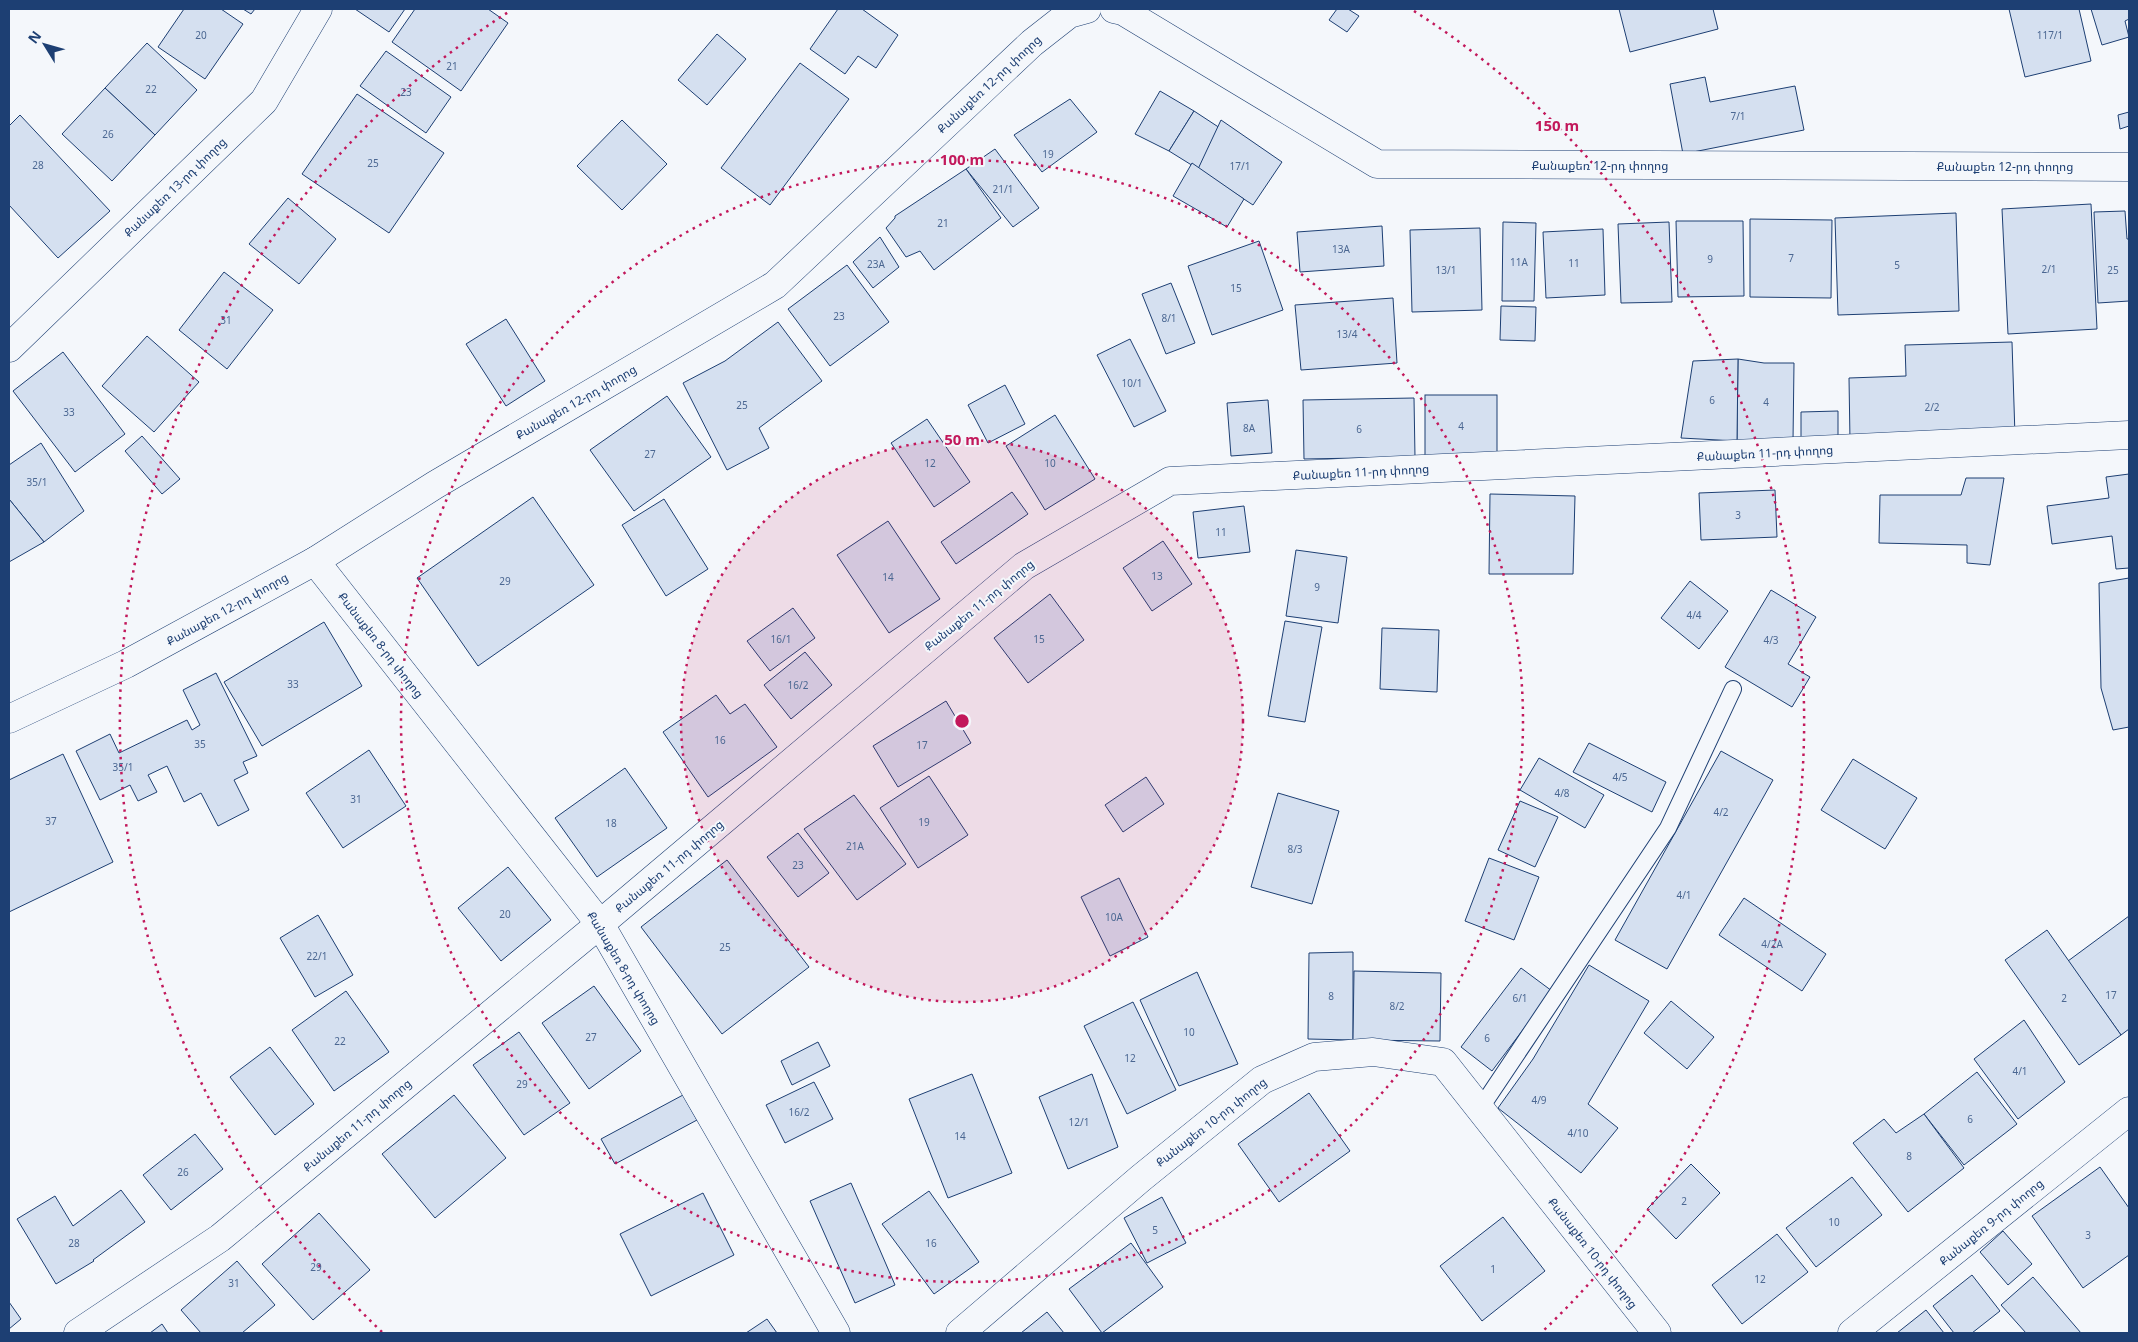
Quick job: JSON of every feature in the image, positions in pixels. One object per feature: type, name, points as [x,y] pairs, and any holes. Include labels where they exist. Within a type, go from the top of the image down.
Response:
[{"type":"street","name":"Քանաքեռ 13-րդ փողոց","points":[[9,348],[264,101],[318,9]]},
{"type":"street","name":"Քանաքեռ 12-րդ փողոց","points":[[9,719],[126,664],[315,561],[435,485],[775,285],[1032,43],[1069,14],[1087,9]]},
{"type":"street","name":"Քանաքեռ 12-րդ փողոց","points":[[1114,9],[1123,11],[1377,164],[2129,167]]},
{"type":"street","name":"Քանաքեռ 11-րդ փողոց","points":[[78,1333],[220,1238],[600,924],[1024,566],[1170,481],[2129,435]]},
{"type":"street","name":"Քանաքեռ 8-րդ փողոց","points":[[315,561],[600,924],[836,1333]]},
{"type":"street","name":"Քանաքեռ 10-րդ փողոց","points":[[960,1333],[1140,1178],[1262,1080],[1314,1057],[1373,1052],[1443,1062],[1657,1333]]},
{"type":"street","name":"Քանաքեռ 9-րդ փողոց","points":[[1852,1333],[2129,1111]]},
{"type":"lane","points":[[1480,1109],[1668,828],[1733,689]]},
{"type":"building","points":[[184,9],[221,9],[243,24],[205,79],[158,47]]},
{"type":"building","points":[[243,9],[255,9],[251,14]]},
{"type":"building","points":[[355,9],[405,9],[389,32]]},
{"type":"building","points":[[415,9],[488,9],[508,23],[461,91],[392,42]]},
{"type":"building","points":[[838,9],[862,9],[898,35],[876,68],[858,56],[845,74],[810,49]]},
{"type":"building","points":[[1337,9],[1348,9],[1359,16],[1347,32],[1329,20]]},
{"type":"building","points":[[1619,9],[1713,9],[1718,29],[1630,52]]},
{"type":"building","points":[[2009,9],[2079,9],[2091,61],[2025,77]]},
{"type":"building","points":[[2091,9],[2129,9],[2129,19],[2125,21],[2129,37],[2102,45]]},
{"type":"building","points":[[717,34],[746,59],[707,105],[678,80]]},
{"type":"building","points":[[147,43],[197,90],[155,135],[105,88]]},
{"type":"building","points":[[386,51],[451,97],[426,133],[360,86]]},
{"type":"building","points":[[800,63],[849,99],[770,205],[721,168]]},
{"type":"building","points":[[1705,77],[1710,102],[1795,86],[1804,130],[1683,154],[1670,84]]},
{"type":"building","points":[[105,88],[155,135],[112,181],[62,134]]},
{"type":"building","points":[[1160,91],[1194,111],[1169,151],[1135,134]]},
{"type":"building","points":[[357,94],[444,153],[389,233],[302,174]]},
{"type":"building","points":[[1070,99],[1097,132],[1042,172],[1014,135]]},
{"type":"building","points":[[1194,111],[1223,130],[1198,169],[1169,151]]},
{"type":"building","points":[[2129,112],[2129,126],[2120,129],[2118,115]]},
{"type":"building","points":[[20,115],[110,211],[58,258],[9,205],[9,126]]},
{"type":"building","points":[[622,120],[667,164],[622,210],[577,166]]},
{"type":"building","points":[[1221,120],[1282,162],[1253,205],[1198,169]]},
{"type":"building","points":[[995,149],[1039,208],[1013,227],[966,169]]},
{"type":"building","points":[[1192,163],[1244,199],[1227,227],[1173,196]]},
{"type":"building","points":[[966,169],[1001,218],[934,270],[920,251],[906,257],[886,228],[895,216]]},
{"type":"building","points":[[288,198],[336,239],[299,284],[249,244]]},
{"type":"building","points":[[2091,204],[2097,329],[2008,334],[2002,209]]},
{"type":"building","points":[[2125,211],[2127,239],[2129,239],[2129,301],[2098,303],[2094,212]]},
{"type":"building","points":[[1956,213],[1959,311],[1838,315],[1835,218]]},
{"type":"building","points":[[1750,219],[1832,220],[1831,298],[1750,297]]},
{"type":"building","points":[[1676,221],[1743,221],[1744,296],[1678,297]]},
{"type":"building","points":[[1503,222],[1536,223],[1534,301],[1502,301]]},
{"type":"building","points":[[1669,222],[1672,302],[1621,303],[1618,224]]},
{"type":"building","points":[[1382,226],[1384,266],[1300,272],[1297,232]]},
{"type":"building","points":[[1480,228],[1482,310],[1412,312],[1410,230]]},
{"type":"building","points":[[1603,229],[1605,295],[1546,298],[1543,232]]},
{"type":"building","points":[[880,237],[899,267],[873,288],[853,262]]},
{"type":"building","points":[[1259,241],[1283,310],[1212,335],[1188,266]]},
{"type":"building","points":[[847,265],[889,322],[830,366],[788,309]]},
{"type":"building","points":[[224,272],[273,310],[227,369],[179,330]]},
{"type":"building","points":[[1171,283],[1195,343],[1166,354],[1142,294]]},
{"type":"building","points":[[1393,298],[1397,363],[1301,370],[1295,305]]},
{"type":"building","points":[[1501,306],[1536,307],[1535,341],[1500,340]]},
{"type":"building","points":[[506,319],[545,381],[506,406],[466,344]]},
{"type":"building","points":[[778,322],[822,381],[759,428],[769,448],[727,470],[683,383],[725,361]]},
{"type":"building","points":[[147,336],[199,382],[154,432],[102,386]]},
{"type":"building","points":[[1130,339],[1166,411],[1134,427],[1097,355]]},
{"type":"building","points":[[2012,342],[2015,436],[1850,441],[1849,378],[1906,376],[1905,345]]},
{"type":"building","points":[[63,352],[125,434],[75,472],[13,391]]},
{"type":"building","points":[[1738,359],[1764,363],[1794,363],[1793,441],[1737,441]]},
{"type":"building","points":[[1738,359],[1737,441],[1681,438],[1693,361]]},
{"type":"building","points":[[1005,385],[1025,424],[988,443],[968,405]]},
{"type":"building","points":[[1425,395],[1497,395],[1497,457],[1425,457]]},
{"type":"building","points":[[667,396],[711,457],[634,511],[590,450]]},
{"type":"building","points":[[1414,398],[1415,457],[1304,459],[1303,400]]},
{"type":"building","points":[[1268,400],[1272,453],[1231,456],[1227,403]]},
{"type":"building","points":[[1838,411],[1838,440],[1801,441],[1801,412]]},
{"type":"building","points":[[1055,415],[1095,479],[1045,510],[1006,446]]},
{"type":"building","points":[[927,419],[970,482],[934,507],[891,443]]},
{"type":"building","points":[[142,436],[180,479],[162,494],[125,451]]},
{"type":"building","points":[[41,443],[84,511],[44,542],[9,499],[9,465]]},
{"type":"building","points":[[2129,474],[2129,568],[2116,569],[2112,536],[2052,544],[2047,506],[2109,498],[2106,477]]},
{"type":"building","points":[[1966,478],[2004,478],[1990,565],[1967,563],[1967,545],[1879,543],[1880,495],[1961,495]]},
{"type":"building","points":[[1775,490],[1777,537],[1701,540],[1699,493]]},
{"type":"building","points":[[1012,492],[1028,514],[956,564],[941,542]]},
{"type":"building","points":[[1490,494],[1575,496],[1573,574],[1489,574]]},
{"type":"building","points":[[533,497],[594,585],[478,666],[417,578]]},
{"type":"building","points":[[9,499],[44,542],[9,562]]},
{"type":"building","points":[[664,499],[708,569],[666,596],[622,525]]},
{"type":"building","points":[[1244,506],[1250,552],[1198,558],[1193,512]]},
{"type":"building","points":[[888,521],[940,599],[889,633],[837,555]]},
{"type":"building","points":[[1163,541],[1192,584],[1152,611],[1123,568]]},
{"type":"building","points":[[1296,550],[1347,557],[1338,623],[1286,616]]},
{"type":"building","points":[[2129,578],[2129,727],[2113,730],[2101,688],[2099,583]]},
{"type":"building","points":[[1690,581],[1728,611],[1699,649],[1661,618]]},
{"type":"building","points":[[1771,590],[1816,617],[1788,664],[1810,677],[1792,707],[1725,667]]},
{"type":"building","points":[[1050,594],[1084,640],[1028,683],[994,638]]},
{"type":"building","points":[[793,608],[815,638],[770,671],[747,641]]},
{"type":"building","points":[[1285,621],[1322,627],[1305,722],[1268,716]]},
{"type":"building","points":[[324,622],[362,686],[262,746],[224,682]]},
{"type":"building","points":[[1382,628],[1439,630],[1437,692],[1380,689]]},
{"type":"building","points":[[805,652],[832,685],[791,719],[764,685]]},
{"type":"building","points":[[216,673],[257,756],[243,762],[248,773],[234,780],[249,810],[218,826],[201,793],[184,802],[167,766],[148,775],[157,792],[138,801],[130,785],[100,800],[76,751],[110,734],[119,753],[187,720],[192,730],[200,725],[183,690]]},
{"type":"building","points":[[716,695],[730,714],[745,704],[777,747],[708,797],[663,732]]},
{"type":"building","points":[[946,701],[971,743],[898,787],[873,746]]},
{"type":"building","points":[[1589,743],[1666,782],[1652,812],[1573,772]]},
{"type":"building","points":[[369,750],[406,806],[343,848],[306,793]]},
{"type":"building","points":[[1721,751],[1773,780],[1667,969],[1615,940]]},
{"type":"building","points":[[63,754],[113,862],[9,912],[9,780]]},
{"type":"building","points":[[1539,758],[1604,795],[1585,828],[1520,790]]},
{"type":"building","points":[[1853,759],[1917,798],[1885,849],[1821,810]]},
{"type":"building","points":[[625,768],[667,828],[597,877],[555,818]]},
{"type":"building","points":[[929,776],[968,835],[918,868],[880,808]]},
{"type":"building","points":[[1146,777],[1164,804],[1123,832],[1105,805]]},
{"type":"building","points":[[1278,793],[1339,811],[1312,904],[1251,887]]},
{"type":"building","points":[[854,795],[906,864],[857,900],[804,829]]},
{"type":"building","points":[[1520,801],[1558,817],[1535,867],[1498,850]]},
{"type":"building","points":[[798,833],[829,873],[798,897],[767,857]]},
{"type":"building","points":[[1489,858],[1539,877],[1514,940],[1465,921]]},
{"type":"building","points":[[727,860],[809,967],[722,1034],[641,927]]},
{"type":"building","points":[[508,867],[551,920],[501,961],[458,908]]},
{"type":"building","points":[[1119,878],[1148,937],[1110,956],[1081,897]]},
{"type":"building","points":[[1744,898],[1826,954],[1802,991],[1719,935]]},
{"type":"building","points":[[318,915],[353,975],[315,997],[280,938]]},
{"type":"building","points":[[2129,916],[2129,1029],[2121,1035],[2068,961]]},
{"type":"building","points":[[2047,930],[2121,1035],[2079,1065],[2005,960]]},
{"type":"building","points":[[1353,952],[1353,1040],[1308,1039],[1309,953]]},
{"type":"building","points":[[1589,965],[1649,1001],[1588,1104],[1618,1128],[1581,1173],[1498,1108],[1533,1059]]},
{"type":"building","points":[[1521,968],[1552,991],[1492,1071],[1461,1047]]},
{"type":"building","points":[[1354,971],[1441,973],[1440,1041],[1353,1040]]},
{"type":"building","points":[[1197,972],[1238,1064],[1179,1086],[1140,1000]]},
{"type":"building","points":[[594,986],[641,1051],[589,1089],[542,1023]]},
{"type":"building","points":[[346,991],[389,1052],[334,1091],[292,1030]]},
{"type":"building","points":[[1671,1001],[1714,1037],[1687,1069],[1644,1033]]},
{"type":"building","points":[[1133,1002],[1176,1090],[1127,1114],[1084,1026]]},
{"type":"building","points":[[2024,1020],[2065,1082],[2018,1119],[1974,1059]]},
{"type":"building","points":[[519,1032],[570,1103],[524,1135],[473,1065]]},
{"type":"building","points":[[818,1042],[830,1066],[792,1085],[781,1061]]},
{"type":"building","points":[[270,1047],[314,1104],[275,1135],[230,1077]]},
{"type":"building","points":[[1977,1072],[2017,1124],[1964,1165],[1924,1114]]},
{"type":"building","points":[[972,1074],[1012,1173],[948,1198],[909,1099]]},
{"type":"building","points":[[1092,1074],[1118,1147],[1068,1169],[1039,1097]]},
{"type":"building","points":[[814,1082],[833,1119],[785,1143],[766,1105]]},
{"type":"building","points":[[1309,1093],[1350,1151],[1279,1202],[1238,1144]]},
{"type":"building","points":[[454,1095],[506,1158],[435,1218],[382,1154]]},
{"type":"building","points":[[683,1095],[697,1120],[615,1164],[601,1139]]},
{"type":"building","points":[[1924,1114],[1964,1168],[1908,1212],[1853,1143],[1884,1119],[1896,1133]]},
{"type":"building","points":[[195,1134],[223,1169],[171,1210],[143,1175]]},
{"type":"building","points":[[1691,1164],[1720,1193],[1676,1239],[1647,1209]]},
{"type":"building","points":[[2100,1167],[2129,1208],[2129,1255],[2083,1288],[2032,1216]]},
{"type":"building","points":[[1852,1177],[1882,1215],[1816,1267],[1786,1228]]},
{"type":"building","points":[[851,1183],[895,1285],[855,1303],[810,1201]]},
{"type":"building","points":[[121,1190],[145,1222],[94,1261],[56,1284],[17,1219],[55,1196],[73,1226]]},
{"type":"building","points":[[929,1191],[979,1262],[934,1294],[882,1224]]},
{"type":"building","points":[[703,1193],[734,1255],[651,1296],[620,1234]]},
{"type":"building","points":[[1162,1197],[1186,1243],[1147,1263],[1124,1218]]},
{"type":"building","points":[[319,1213],[370,1270],[313,1320],[262,1264]]},
{"type":"building","points":[[1503,1217],[1545,1271],[1482,1321],[1440,1266]]},
{"type":"building","points":[[2003,1231],[2032,1264],[2008,1285],[1980,1252]]},
{"type":"building","points":[[1777,1234],[1808,1272],[1742,1324],[1712,1285]]},
{"type":"building","points":[[1131,1243],[1163,1287],[1102,1333],[1069,1289]]},
{"type":"building","points":[[237,1261],[275,1305],[242,1333],[201,1333],[181,1310]]},
{"type":"building","points":[[1972,1275],[2000,1311],[1972,1333],[1954,1333],[1933,1306]]},
{"type":"building","points":[[2033,1277],[2081,1333],[2026,1333],[2001,1305]]},
{"type":"building","points":[[9,1302],[21,1319],[9,1329]]},
{"type":"building","points":[[1926,1310],[1944,1333],[1897,1333]]},
{"type":"building","points":[[1047,1312],[1064,1333],[1021,1333]]},
{"type":"building","points":[[767,1319],[777,1333],[746,1333]]},
{"type":"building","points":[[162,1324],[168,1333],[150,1333]]}]
